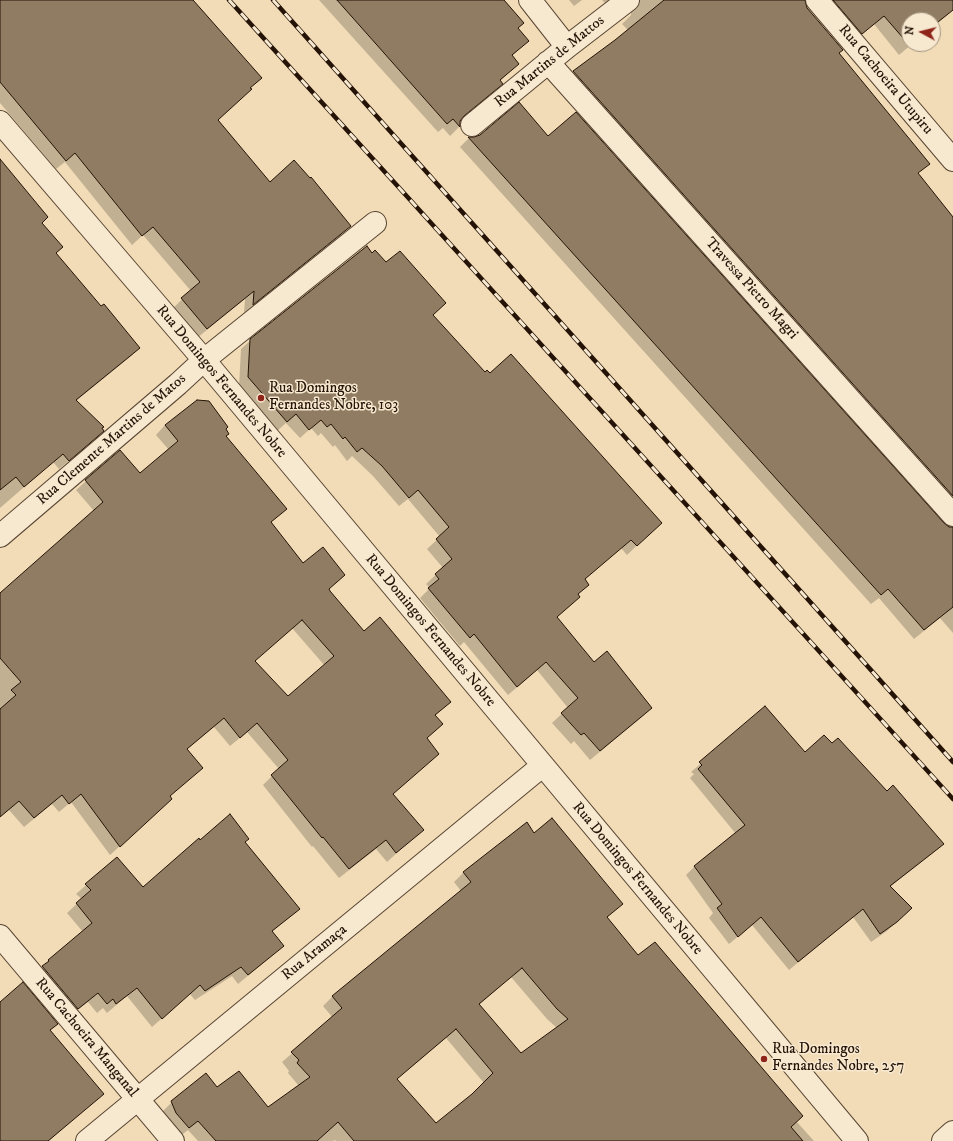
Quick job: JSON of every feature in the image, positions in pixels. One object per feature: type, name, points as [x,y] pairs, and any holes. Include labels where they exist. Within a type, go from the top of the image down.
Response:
[{"type":"street","points":[[530,0],[567,47]]},
{"type":"street","name":"Rua Martins de Mattos","points":[[472,125],[548,62],[628,0]]},
{"type":"street","name":"Rua Cachoeira Utupiru","points":[[818,0],[953,160]]},
{"type":"street","name":"Travessa Pietro Magri","points":[[548,62],[953,515]]},
{"type":"street","name":"Rua Domingos Fernandes Nobre","points":[[0,122],[204,360],[857,1141]]},
{"type":"street","name":"Rua Clemente Martins de Matos","points":[[0,536],[204,360],[374,223]]},
{"type":"street","name":"Rua Aramaça","points":[[87,1141],[542,766]]},
{"type":"street","name":"Rua Cachoeira Manganal","points":[[0,936],[173,1141]]},
{"type":"street","points":[[943,1141],[953,1132]]},
{"type":"building","points":[[0,0],[193,0],[262,78],[218,120],[270,182],[294,160],[310,178],[311,177],[351,226],[253,305],[254,291],[207,329],[181,298],[200,282],[153,227],[142,236],[75,153],[66,161],[0,82]]},
{"type":"building","points":[[337,0],[504,0],[524,23],[518,28],[529,41],[512,55],[519,64],[500,80],[503,84],[464,116],[460,121],[460,127],[453,119],[447,124]]},
{"type":"building","points":[[664,0],[805,0],[807,8],[843,50],[839,53],[930,164],[918,173],[953,217],[953,496],[573,71],[615,40]]},
{"type":"building","points":[[833,0],[953,0],[953,10],[941,20],[941,12],[901,12],[901,36],[884,16],[862,34]]},
{"type":"building","points":[[519,102],[548,136],[576,112],[944,523],[949,527],[953,527],[953,607],[924,630],[888,589],[881,595],[468,137],[480,135]]},
{"type":"building","points":[[0,159],[48,217],[42,223],[63,247],[56,253],[101,306],[104,304],[140,348],[76,400],[104,427],[102,428],[104,431],[69,461],[63,454],[24,487],[16,477],[0,490]]},
{"type":"building","points":[[367,246],[372,253],[375,250],[386,262],[400,251],[446,303],[433,315],[485,372],[487,370],[490,373],[511,354],[662,523],[637,546],[631,540],[585,579],[589,585],[578,594],[580,597],[557,617],[594,662],[607,651],[652,708],[600,751],[584,733],[581,735],[561,713],[578,698],[546,662],[517,687],[474,634],[470,638],[428,588],[439,579],[435,574],[452,559],[436,539],[449,527],[418,490],[409,498],[382,466],[362,448],[357,452],[345,437],[343,439],[331,424],[327,427],[321,420],[309,430],[296,414],[287,422],[248,377],[250,339]]},
{"type":"building","points":[[197,400],[209,401],[228,427],[226,429],[229,434],[226,436],[287,509],[271,522],[303,563],[323,547],[345,575],[329,589],[330,591],[364,631],[380,617],[451,702],[435,715],[443,724],[427,738],[439,754],[393,794],[424,830],[396,853],[386,840],[349,869],[271,775],[288,760],[257,723],[240,738],[224,718],[187,749],[203,768],[170,796],[172,799],[120,847],[81,794],[69,804],[62,795],[34,818],[19,801],[0,817],[0,709],[16,695],[11,690],[21,682],[0,658],[0,593],[103,502],[85,480],[120,450],[140,473],[178,441],[165,425]],"holes":[[[302,620],[334,656],[288,696],[255,661]]]},
{"type":"building","points":[[765,706],[805,752],[824,735],[832,743],[838,738],[887,791],[893,785],[944,844],[890,886],[912,908],[897,922],[880,934],[863,909],[798,962],[761,917],[738,937],[717,908],[722,904],[694,866],[745,825],[698,769],[702,765],[699,762]]},
{"type":"building","points":[[230,814],[249,839],[245,842],[300,909],[272,931],[284,946],[248,975],[241,967],[205,991],[200,985],[162,1019],[137,988],[116,1004],[113,999],[107,1004],[98,993],[78,1009],[42,966],[92,923],[76,903],[91,890],[85,884],[117,857],[143,887],[199,838],[200,840]]},
{"type":"building","points":[[552,818],[623,904],[607,917],[638,955],[655,942],[803,1116],[791,1127],[803,1141],[354,1141],[338,1122],[317,1141],[216,1141],[198,1121],[189,1128],[176,1113],[171,1101],[206,1073],[217,1087],[239,1071],[268,1107],[310,1077],[297,1063],[299,1060],[291,1052],[342,1008],[332,996],[471,882],[463,872],[527,822],[534,833]],"holes":[[[522,968],[557,1009],[568,1019],[521,1053],[479,1004]],[[456,1029],[493,1073],[472,1094],[436,1123],[397,1079]]]},
{"type":"building","points":[[23,982],[58,1024],[50,1030],[104,1094],[48,1141],[0,1141],[0,1002]]},
{"type":"railway","points":[[229,0],[953,799]]},
{"type":"railway","points":[[273,0],[953,762]]},
{"type":"place","name":"Rua Domingos Fernandes Nobre, 103","points":[[261,398]]},
{"type":"place","name":"Rua Domingos Fernandes Nobre, 257","points":[[764,1059]]}]
